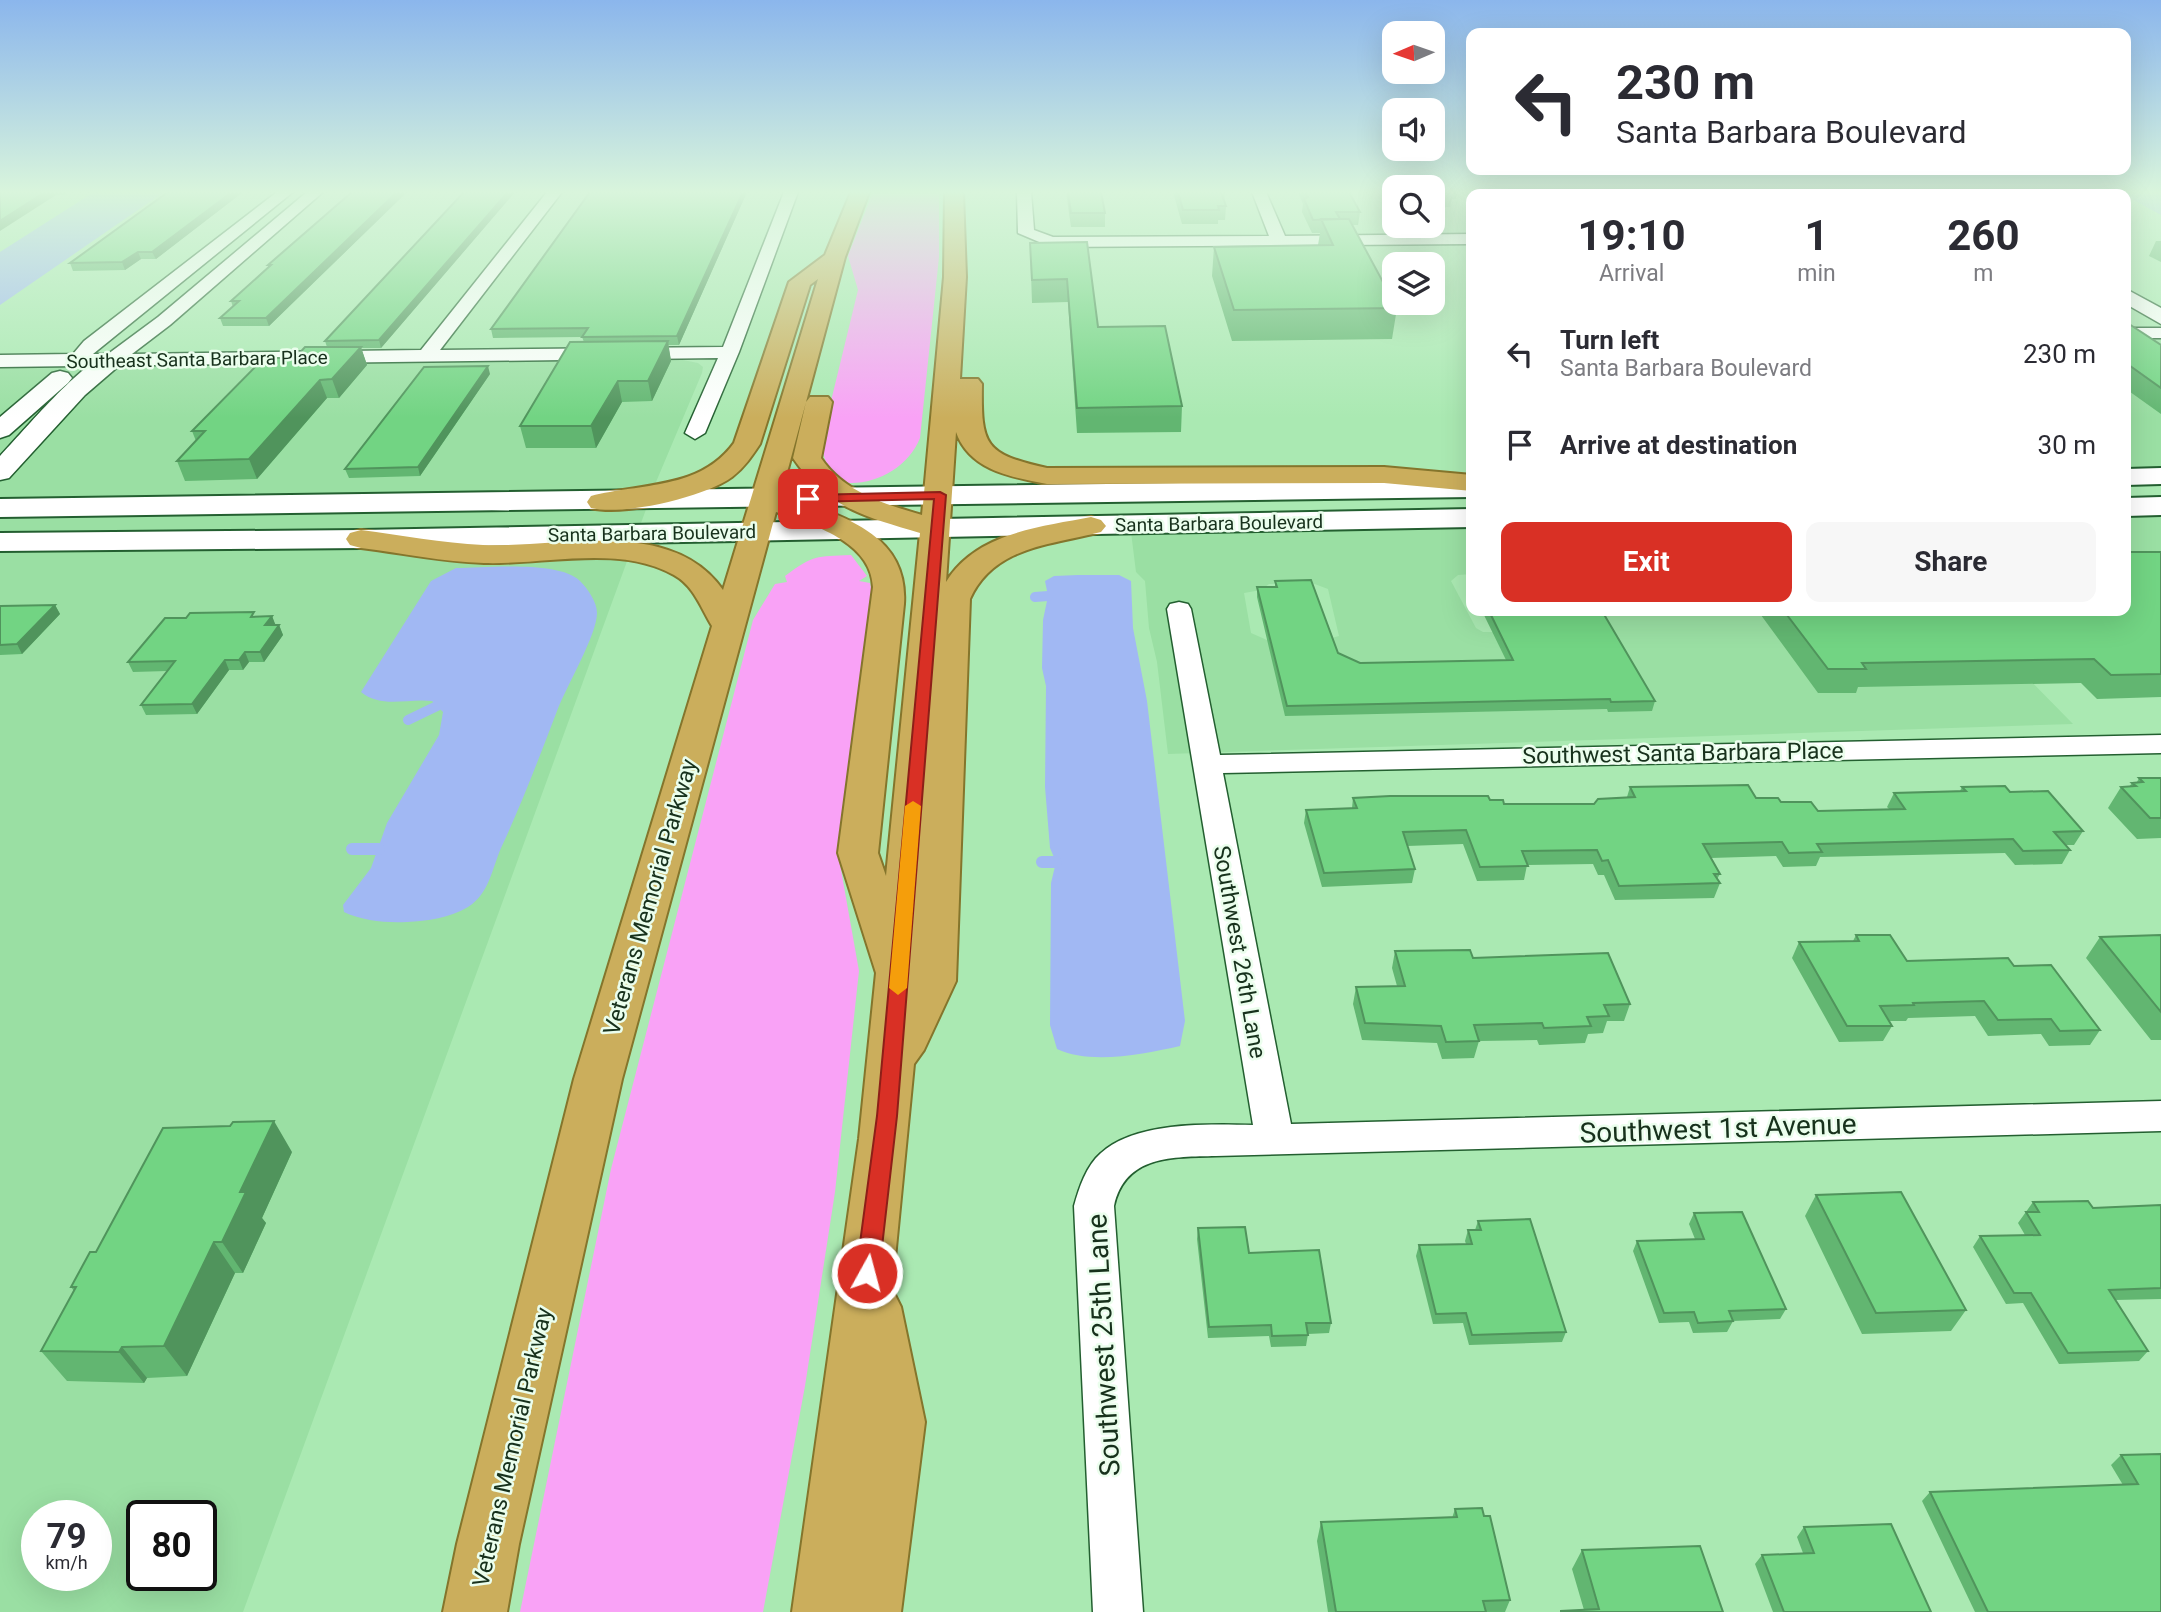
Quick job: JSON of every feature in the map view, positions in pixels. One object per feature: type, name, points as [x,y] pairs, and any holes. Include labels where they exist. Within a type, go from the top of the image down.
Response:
[{"type":"highway","points":[[601,502],[674,489],[712,475],[739,459],[747,444],[800,282],[821,267]]},
{"type":"highway","name":"Veterans Memorial Parkway","points":[[475,1612],[488,1544],[598,1079],[832,267]]},
{"type":"highway","points":[[839,267],[847,289],[807,458],[820,480],[847,514],[859,538],[877,555],[889,581],[858,853],[898,984]]},
{"type":"highway","points":[[824,1612],[891,1071],[939,512],[954,267]]},
{"type":"highway","points":[[963,267],[973,299],[969,430],[978,447],[1000,463],[1060,477],[1384,475],[1466,484]]},
{"type":"highway","points":[[891,1071],[934,981],[954,599],[958,587],[974,565],[1002,548],[1039,536],[1091,526]]},
{"type":"highway","points":[[361,539],[481,554],[606,552],[649,556],[675,563],[695,576],[727,624]]},
{"type":"highway","points":[[867,1273],[896,1422],[869,1612]]},
{"type":"main road","points":[[2131,477],[2161,476]]},
{"type":"main road","name":"Santa Barbara Boulevard","points":[[0,542],[361,539],[760,516],[939,512],[1466,485]]},
{"type":"main road","name":"Santa Barbara Boulevard","points":[[0,508],[601,502],[760,516]]},
{"type":"main road","points":[[2131,507],[2161,506]]},
{"type":"main road","points":[[0,520],[196,519],[282,507]]},
{"type":"main road","name":"Santa Barbara Boulevard","points":[[939,512],[1091,526],[1466,518]]},
{"type":"street","points":[[0,430],[94,343],[190,267]]},
{"type":"street","points":[[0,472],[76,390],[227,267]]},
{"type":"street","points":[[426,356],[496,267]]},
{"type":"street","points":[[695,433],[762,267]]},
{"type":"street","points":[[2131,298],[2161,317]]},
{"type":"street","points":[[2131,333],[2161,333]]},
{"type":"street","name":"Southeast Santa Barbara Place","points":[[0,361],[730,352]]},
{"type":"street","name":"Southwest 26th Lane","points":[[1179,609],[1275,1140]]},
{"type":"street","name":"Southwest Santa Barbara Place","points":[[1205,764],[2161,744]]},
{"type":"street","name":"Southwest 1st Avenue","points":[[1275,1140],[2161,1116]]},
{"type":"street","name":"Southwest 25th Lane","points":[[1118,1612],[1094,1238],[1094,1206],[1100,1182],[1119,1160],[1143,1148],[1179,1143],[1275,1140]]},
{"type":"shaded area","points":[[851,267],[938,267],[920,438],[908,457],[891,471],[871,480],[849,483],[830,469],[824,457],[823,434],[858,290]]},
{"type":"shaded area","points":[[2161,327],[2161,470],[2131,471],[2131,328]]},
{"type":"shaded area","points":[[678,359],[698,363],[703,367],[702,373],[656,482],[243,1612],[0,1612],[0,368]]},
{"type":"shaded area","points":[[2161,513],[2161,630],[2131,612],[2131,514]]},
{"type":"shaded area","points":[[1466,525],[1466,574],[1458,575],[1451,581],[1466,609],[1466,616],[1470,616],[1476,628],[1483,632],[1547,632],[1550,616],[1967,616],[2073,724],[1168,754],[1157,662],[1149,628],[1145,581],[1136,572],[1131,532]],"holes":[[[1312,583],[1328,589],[1339,636],[1328,639],[1267,640],[1251,633],[1244,593],[1261,590],[1269,584]]]},
{"type":"shaded area","points":[[851,555],[867,576],[859,581],[870,583],[874,604],[838,853],[859,971],[835,1192],[805,1386],[763,1612],[520,1612],[611,1169],[753,620],[775,584],[787,582],[785,576],[795,569],[816,558]]},
{"type":"water","points":[[0,267],[55,267],[0,305]]},
{"type":"water","points":[[521,567],[570,574],[580,581],[592,596],[597,609],[596,623],[481,895],[461,911],[430,920],[391,922],[359,917],[344,912],[343,905],[371,868],[387,823],[439,735],[443,712],[432,701],[386,702],[361,692],[431,581],[456,568]]},
{"type":"water","points":[[1119,575],[1131,581],[1133,628],[1147,701],[1185,1021],[1180,1046],[1118,1056],[1085,1056],[1057,1049],[1050,1025],[1051,883],[1056,862],[1050,848],[1045,787],[1046,686],[1042,668],[1043,620],[1048,596],[1045,581],[1054,576]]},
{"type":"building","points":[[269,267],[319,267],[266,318],[220,318],[239,301],[231,301]]},
{"type":"building","points":[[394,267],[442,267],[379,340],[325,341]]},
{"type":"building","points":[[536,267],[709,267],[677,336],[582,337],[588,328],[491,329]]},
{"type":"building","points":[[1031,267],[1090,267],[1098,327],[1165,326],[1182,406],[1077,408],[1067,279],[1032,280]]},
{"type":"building","points":[[1220,267],[1375,267],[1382,280],[1382,308],[1234,310]]},
{"type":"building","points":[[2131,325],[2161,345],[2161,388],[2131,367]]},
{"type":"building","points":[[668,341],[648,381],[618,381],[591,426],[520,426],[570,342]]},
{"type":"building","points":[[305,347],[361,347],[332,379],[320,380],[249,459],[177,461],[205,431],[192,431],[264,358],[295,358]]},
{"type":"building","points":[[488,366],[418,467],[345,469],[424,367]]},
{"type":"building","points":[[2131,552],[2161,552],[2161,674],[2111,675],[2094,659],[1862,663],[1866,669],[1828,669],[1788,616],[2131,616]]},
{"type":"building","points":[[1311,580],[1338,653],[1360,663],[1513,660],[1491,616],[1605,616],[1655,701],[1611,702],[1610,699],[1287,706],[1257,587],[1277,587],[1275,581]]},
{"type":"building","points":[[55,605],[17,644],[0,645],[0,606]]},
{"type":"building","points":[[254,612],[251,617],[272,616],[265,625],[279,625],[260,652],[245,652],[239,660],[225,660],[192,704],[141,705],[175,661],[128,662],[165,618],[186,618],[190,613]]},
{"type":"building","points":[[2139,778],[2161,778],[2161,818],[2150,818],[2121,787],[2136,786],[2132,783],[2143,782]]},
{"type":"building","points":[[1748,785],[1756,798],[1778,798],[1781,802],[1811,802],[1818,811],[1905,809],[1894,793],[1966,791],[1962,787],[2005,786],[2010,792],[2048,791],[2083,831],[2054,832],[2070,850],[2023,851],[2013,839],[1817,844],[1822,852],[1789,853],[1782,842],[1703,844],[1720,874],[1714,874],[1720,883],[1619,886],[1608,860],[1602,861],[1597,850],[1522,851],[1528,866],[1480,867],[1466,830],[1403,832],[1415,869],[1324,873],[1306,810],[1357,808],[1353,798],[1390,796],[1488,796],[1490,800],[1503,800],[1504,804],[1594,804],[1598,799],[1635,797],[1630,787]]},
{"type":"building","points":[[1856,935],[1890,935],[1907,961],[2008,958],[2014,966],[2051,965],[2100,1030],[2060,1031],[2051,1019],[1998,1020],[1984,1001],[1880,1006],[1892,1026],[1847,1026],[1799,942],[1859,941]]},
{"type":"building","points":[[2161,935],[2161,1012],[2100,937]]},
{"type":"building","points":[[1470,950],[1473,958],[1608,953],[1630,1004],[1604,1005],[1609,1016],[1587,1017],[1591,1026],[1544,1028],[1542,1023],[1474,1025],[1479,1041],[1446,1042],[1441,1026],[1365,1023],[1356,987],[1405,986],[1395,951]]},
{"type":"building","points":[[274,1121],[240,1192],[246,1192],[222,1242],[214,1242],[164,1346],[122,1347],[119,1352],[41,1351],[76,1287],[71,1287],[90,1252],[96,1252],[163,1128],[230,1126],[233,1122]]},
{"type":"building","points":[[1901,1192],[1966,1310],[1876,1313],[1816,1195]]},
{"type":"building","points":[[2088,1201],[2093,1208],[2161,1205],[2161,1288],[2109,1290],[2148,1351],[2068,1353],[2031,1293],[2014,1293],[1980,1236],[2040,1235],[2026,1212],[2039,1212],[2033,1202]]},
{"type":"building","points":[[1742,1212],[1786,1309],[1729,1311],[1733,1321],[1698,1323],[1694,1312],[1664,1313],[1637,1241],[1704,1239],[1694,1213]]},
{"type":"building","points":[[1530,1219],[1566,1332],[1472,1335],[1466,1313],[1436,1314],[1419,1245],[1472,1244],[1468,1230],[1481,1230],[1478,1221]]},
{"type":"building","points":[[1245,1227],[1249,1253],[1319,1250],[1331,1323],[1306,1323],[1308,1335],[1272,1336],[1271,1325],[1209,1327],[1198,1228]]},
{"type":"building","points":[[2161,1454],[2161,1612],[1988,1612],[1930,1492],[2138,1484],[2121,1455]]},
{"type":"building","points":[[1482,1508],[1484,1516],[1490,1516],[1510,1600],[1483,1601],[1486,1612],[1336,1612],[1321,1522],[1457,1517],[1455,1509]]},
{"type":"building","points":[[1891,1524],[1931,1612],[1784,1612],[1762,1555],[1814,1553],[1804,1527]]},
{"type":"building","points":[[1700,1546],[1723,1612],[1561,1612],[1599,1609],[1582,1550]]},
{"type":"waterway","points":[[1035,597],[1048,596]]},
{"type":"waterway","points":[[408,720],[437,706]]},
{"type":"waterway","points":[[352,849],[379,849]]},
{"type":"waterway","points":[[1042,862],[1056,862]]},
{"type":"slow traffic","points":[[898,988],[913,806]]},
{"type":"route","points":[[808,499],[940,495],[887,1116],[867,1273]]}]
